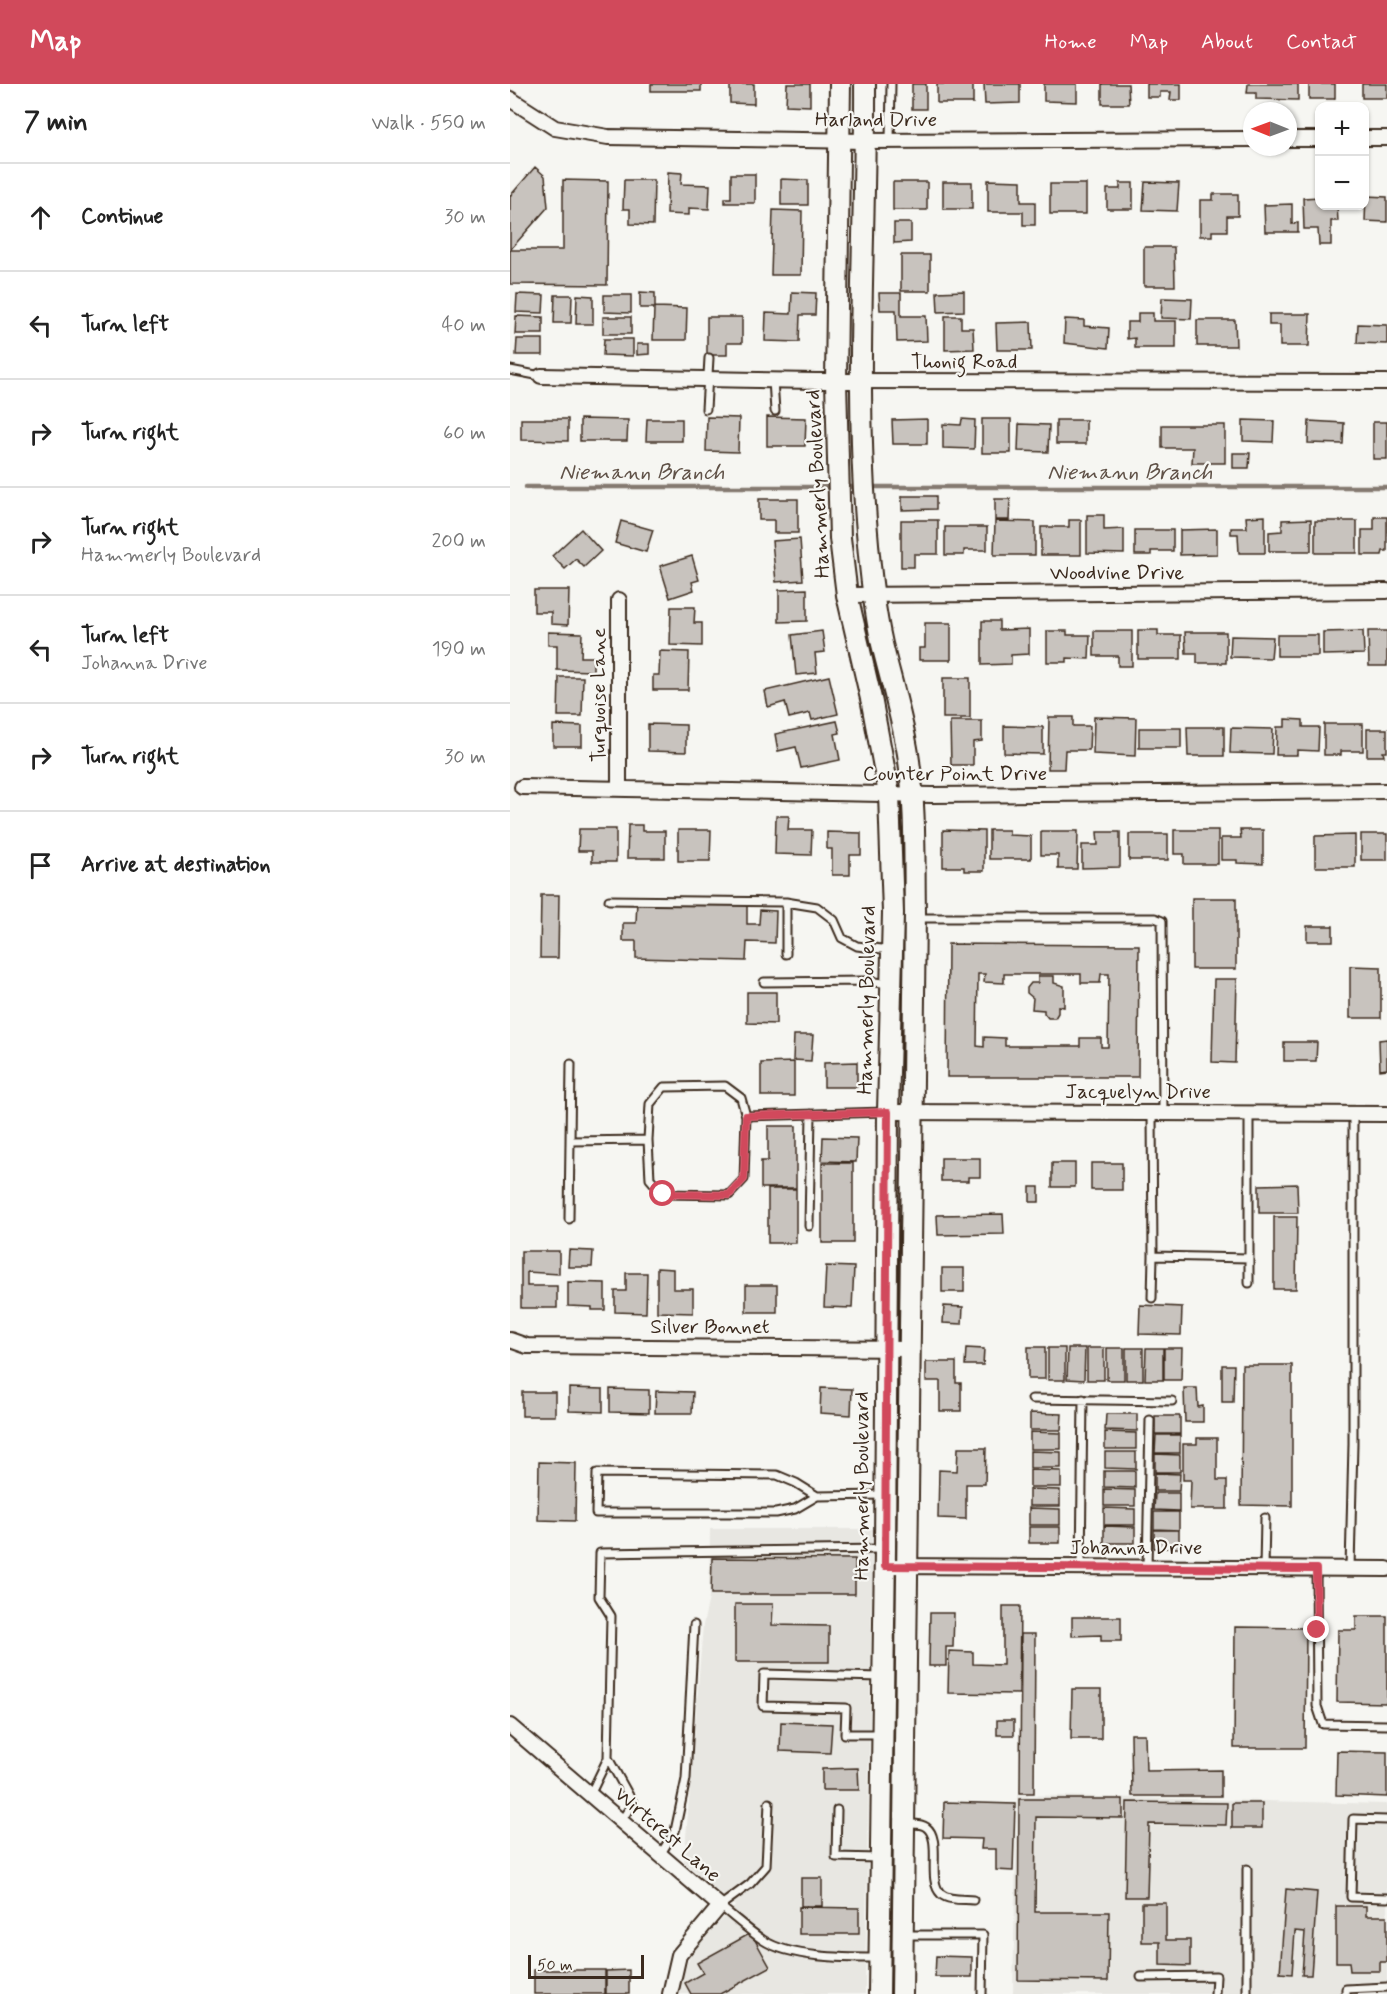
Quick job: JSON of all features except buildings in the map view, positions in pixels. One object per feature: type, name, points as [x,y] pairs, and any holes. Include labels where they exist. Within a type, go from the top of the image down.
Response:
[{"type":"main road","name":"Hammerly Boulevard","points":[[840,84],[837,381],[840,538],[847,595],[872,703],[889,794],[893,913],[888,1112],[879,1994]]},
{"type":"main road","points":[[865,84],[862,472],[873,594],[908,756],[912,794],[915,918],[902,1994]]},
{"type":"main road","points":[[882,1784],[905,1784]]},
{"type":"street","name":"Harland Drive","points":[[510,99],[555,128],[608,137],[865,141],[1243,139]]},
{"type":"street","points":[[1369,138],[1387,138]]},
{"type":"street","points":[[1297,139],[1315,139]]},
{"type":"street","name":"Thonig Road","points":[[541,376],[837,381],[1387,382]]},
{"type":"street","name":"Woodvine Drive","points":[[847,595],[1387,591]]},
{"type":"street","name":"Turquoise Lane","points":[[619,600],[619,789]]},
{"type":"street","name":"Counter Point Drive","points":[[522,787],[889,794],[1387,791]]},
{"type":"street","name":"Jacquelyn Drive","points":[[888,1112],[1387,1114]]},
{"type":"street","name":"Silver Bonnet","points":[[510,1340],[526,1346],[911,1349]]},
{"type":"street","name":"Johanna Drive","points":[[885,1558],[908,1567],[1387,1569]]},
{"type":"street","name":"Wirtcrest Lane","points":[[510,1726],[720,1906],[679,1955],[670,1994]]},
{"type":"lane","points":[[890,140],[891,84]]},
{"type":"lane","points":[[706,409],[709,358]]},
{"type":"lane","points":[[510,370],[541,376]]},
{"type":"lane","points":[[773,380],[775,411]]},
{"type":"lane","points":[[609,900],[786,902],[817,907],[834,921],[842,938],[857,946],[892,951]]},
{"type":"lane","points":[[786,902],[786,954]]},
{"type":"lane","points":[[915,918],[1155,918],[1162,921],[1152,1298]]},
{"type":"lane","points":[[764,982],[868,981],[891,984]]},
{"type":"lane","points":[[569,1219],[572,1064]]},
{"type":"lane","points":[[725,1086],[741,1098],[746,1116],[744,1179],[729,1195],[663,1194],[650,1179],[648,1140],[650,1104],[664,1087],[725,1086]]},
{"type":"lane","points":[[746,1116],[888,1112]]},
{"type":"lane","points":[[1249,1113],[1249,1283]]},
{"type":"lane","points":[[809,1226],[811,1114]]},
{"type":"lane","points":[[1350,1568],[1353,1444],[1353,1114]]},
{"type":"lane","points":[[570,1141],[648,1140]]},
{"type":"lane","points":[[1153,1256],[1249,1258]]},
{"type":"lane","points":[[1032,1398],[1172,1401]]},
{"type":"lane","points":[[1081,1568],[1083,1399]]},
{"type":"lane","points":[[1147,1568],[1150,1420]]},
{"type":"lane","points":[[817,1496],[777,1475],[597,1473],[596,1513],[776,1513],[795,1509],[817,1496],[885,1495]]},
{"type":"lane","points":[[1264,1569],[1265,1518]]},
{"type":"lane","points":[[591,1795],[608,1758],[611,1616],[599,1597],[600,1553],[885,1558]]},
{"type":"lane","points":[[1316,1569],[1317,1706],[1323,1724],[1387,1725]]},
{"type":"lane","points":[[660,1855],[675,1831],[686,1779],[694,1625]]},
{"type":"lane","points":[[883,1677],[764,1674],[763,1706],[846,1708],[845,1734],[883,1734]]},
{"type":"lane","points":[[608,1758],[633,1803],[621,1821]]},
{"type":"lane","points":[[769,1803],[766,1866],[750,1884],[720,1906],[765,1942],[797,1952],[840,1958],[879,1958]]},
{"type":"lane","points":[[837,1810],[836,1857],[881,1858]]},
{"type":"lane","points":[[1387,1820],[1353,1819],[1351,1897],[1387,1898]]},
{"type":"lane","points":[[904,1824],[921,1825],[927,1827],[930,1832],[934,1848],[937,1888],[942,1895],[949,1898],[973,1900]]},
{"type":"lane","points":[[1247,1869],[1247,1994]]},
{"type":"lane","points":[[903,1935],[983,1935],[982,1994]]},
{"type":"lane","points":[[1141,1977],[1216,1976],[1215,1994]]},
{"type":"lane","points":[[1346,1994],[1346,1989],[1387,1987]]},
{"type":"shaded area","points":[[710,1529],[873,1529],[865,1994],[679,1994],[679,1984],[692,1951],[735,1906],[684,1862],[703,1625],[709,1598]]},
{"type":"shaded area","points":[[1017,1795],[1387,1804],[1387,1994],[1013,1994]]},
{"type":"waterway","name":"Niemann Branch","points":[[526,487],[829,487]]},
{"type":"waterway","name":"Niemann Branch","points":[[847,487],[854,487]]},
{"type":"waterway","name":"Niemann Branch","points":[[872,487],[1387,487]]},
{"type":"route","points":[[663,1194],[729,1195],[744,1179],[746,1116],[888,1112],[885,1566],[1316,1569],[1317,1630]]}]
